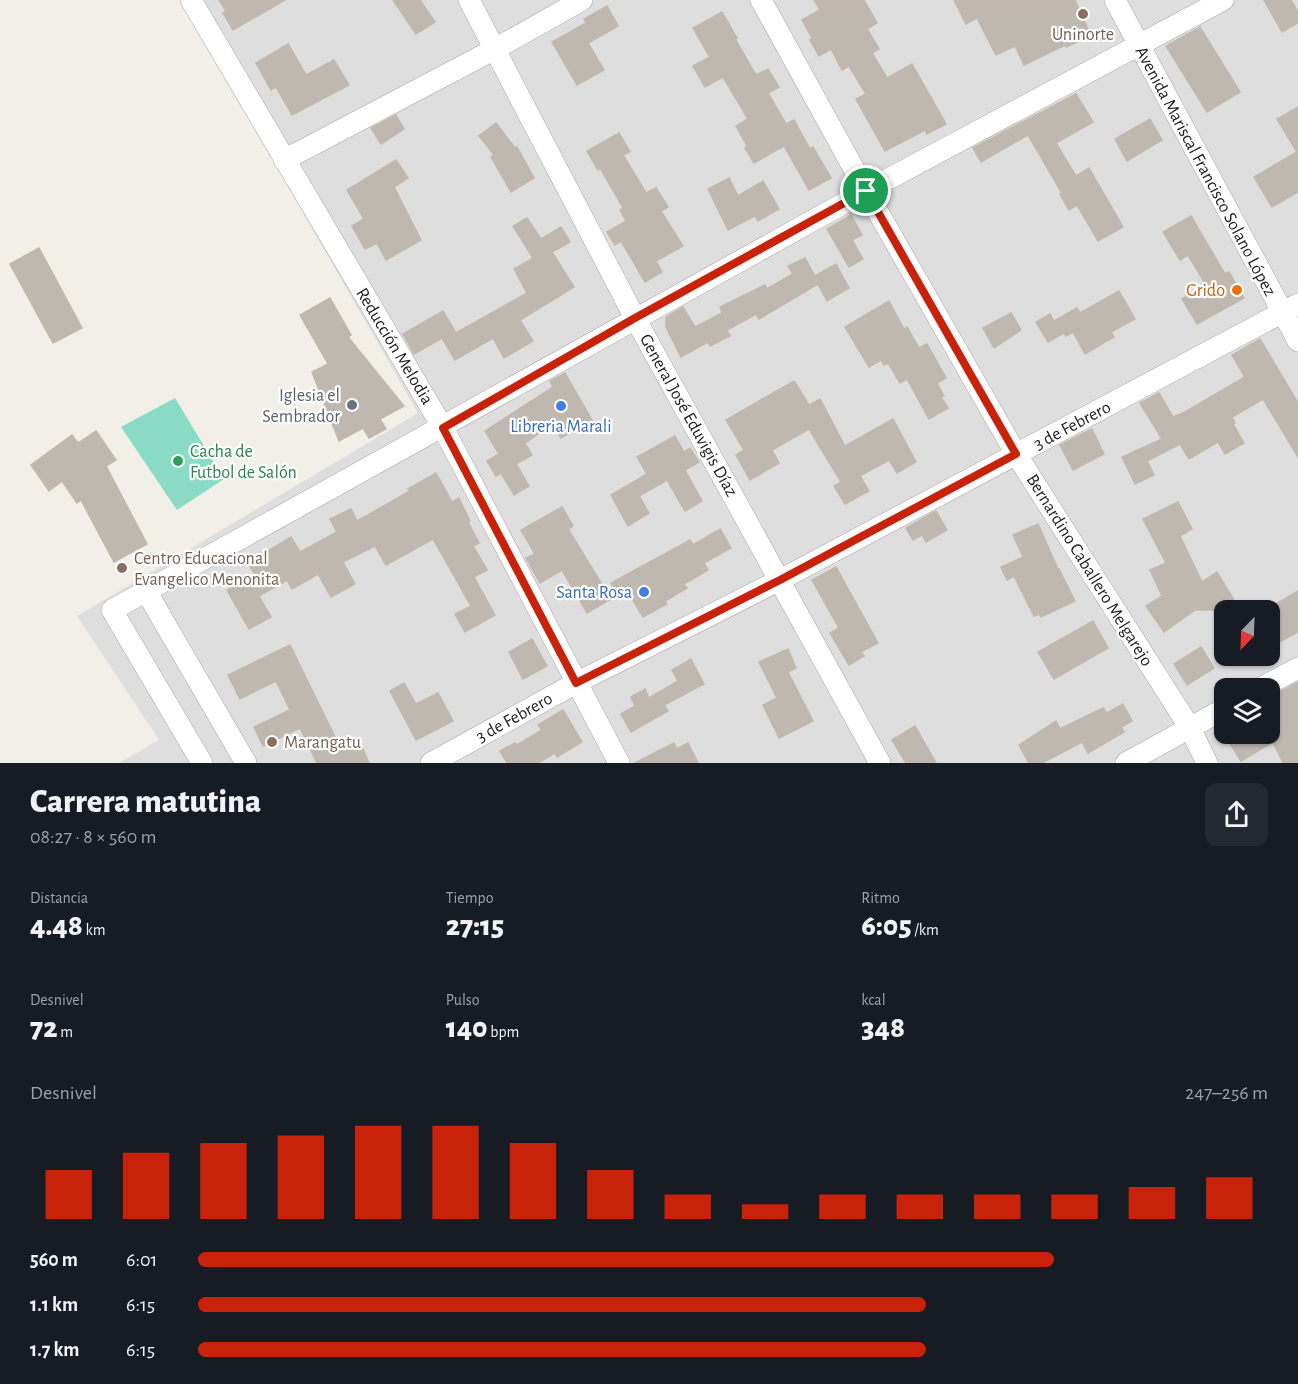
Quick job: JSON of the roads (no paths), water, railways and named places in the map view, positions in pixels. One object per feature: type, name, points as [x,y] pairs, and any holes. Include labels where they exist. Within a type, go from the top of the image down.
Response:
[{"type":"street","name":"Reducción Melodia","points":[[191,0],[443,428],[620,763]]},
{"type":"street","name":"General José Eduvigis Díaz","points":[[469,0],[635,318],[880,763]]},
{"type":"street","points":[[284,160],[495,49],[582,0]]},
{"type":"street","name":"Bernardino Caballero Melgarejo","points":[[761,0],[866,191],[1016,454],[1190,728],[1207,763]]},
{"type":"street","name":"Avenida Mariscal Francisco Solano López","points":[[1115,0],[1139,46],[1290,308],[1298,341]]},
{"type":"street","points":[[202,763],[112,610],[866,191],[1224,0]]},
{"type":"street","name":"3 de Febrero","points":[[431,763],[576,683],[780,580],[1290,308]]},
{"type":"street","points":[[146,591],[246,763]]},
{"type":"street","points":[[1280,678],[1298,668]]},
{"type":"street","points":[[1126,763],[1214,715]]},
{"type":"place","name":"Uninorte","points":[[1083,14]]},
{"type":"place","name":"Grido","points":[[1237,290]]},
{"type":"place","name":"Iglesia el Sembrador","points":[[352,405]]},
{"type":"place","name":"Libreria Marali","points":[[561,406]]},
{"type":"place","name":"Cacha de Futbol de Salón","points":[[178,461]]},
{"type":"place","name":"Centro Educacional Evangelico Menonita","points":[[122,568]]},
{"type":"place","name":"Santa Rosa","points":[[644,592]]},
{"type":"place","name":"Marangatu","points":[[272,742]]}]
